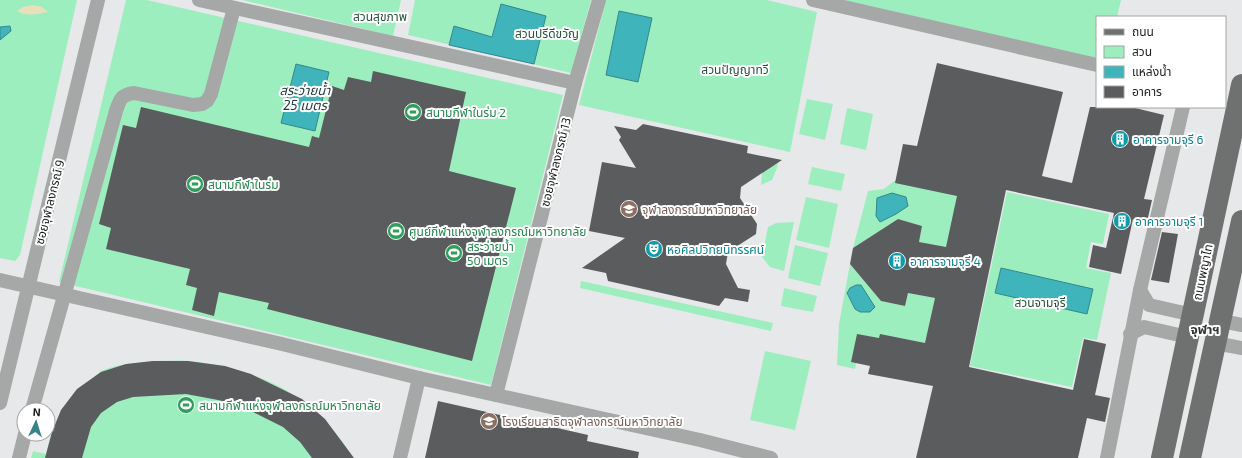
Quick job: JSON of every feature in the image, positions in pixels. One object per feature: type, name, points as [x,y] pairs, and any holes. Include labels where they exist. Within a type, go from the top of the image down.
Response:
[{"type":"main road","name":"ถนนพญาไท","points":[[1162,458],[1242,85]]},
{"type":"main road","points":[[1190,458],[1242,221]]},
{"type":"main road","points":[[1193,315],[1220,321]]},
{"type":"main road","points":[[1188,337],[1215,343]]},
{"type":"street","name":"ซอยจุฬาลงกรณ์ 9","points":[[0,403],[98,0]]},
{"type":"street","points":[[199,0],[575,83]]},
{"type":"street","name":"ซอยจุฬาลงกรณ์ 13","points":[[496,395],[575,83],[599,0]]},
{"type":"street","points":[[813,0],[1096,65]]},
{"type":"street","points":[[34,402],[63,295],[116,111],[121,99],[125,94],[134,93],[193,105],[207,101],[211,94],[234,8]]},
{"type":"street","points":[[1107,458],[1130,334],[1183,108]]},
{"type":"street","points":[[0,280],[282,344],[419,378],[686,437],[771,458]]},
{"type":"street","points":[[1140,290],[1148,304],[1193,315]]},
{"type":"street","points":[[1220,321],[1242,325]]},
{"type":"street","points":[[1130,334],[1144,327],[1188,337]]},
{"type":"street","points":[[1215,343],[1242,348]]},
{"type":"street","points":[[400,458],[419,378]]},
{"type":"street","points":[[19,458],[23,442]]},
{"type":"green space","points":[[0,0],[77,0],[20,255],[15,261],[0,258]]},
{"type":"green space","points":[[126,0],[147,0],[563,95],[491,385],[59,282]]},
{"type":"green space","name":"สวนสุขภาพ","points":[[242,0],[401,0],[393,36]]},
{"type":"green space","name":"สวนปรีดีขวัญ","points":[[415,0],[591,0],[571,73],[408,35]]},
{"type":"green space","name":"สวนปัญญาทวี","points":[[606,0],[767,0],[817,12],[790,152],[579,105]]},
{"type":"green space","points":[[842,0],[1121,0],[1117,16],[1096,16],[1096,59]]},
{"type":"green space","points":[[807,99],[833,104],[825,140],[799,134]]},
{"type":"green space","points":[[847,108],[873,114],[866,150],[840,144]]},
{"type":"green space","points":[[778,162],[772,180],[761,185],[762,173]]},
{"type":"green space","points":[[812,167],[845,174],[841,191],[808,184]]},
{"type":"green space","points":[[894,181],[962,194],[949,250],[919,242],[922,226],[898,219],[853,248],[868,191],[884,189]]},
{"type":"green space","name":"สวนจามจุรี","points":[[1007,192],[1109,214],[1103,244],[1091,242],[1086,268],[1111,273],[1097,340],[1083,338],[1072,387],[970,366]]},
{"type":"green space","points":[[806,197],[838,204],[829,248],[796,240]]},
{"type":"green space","points":[[794,222],[784,271],[770,267],[762,257],[768,227],[776,223]]},
{"type":"green space","points":[[795,245],[828,253],[820,286],[788,278]]},
{"type":"green space","points":[[850,264],[881,301],[905,306],[908,293],[935,298],[924,350],[860,341],[855,369],[837,365],[839,324]]},
{"type":"green space","points":[[581,281],[773,323],[771,331],[580,288]]},
{"type":"green space","points":[[784,288],[817,296],[813,312],[781,306]]},
{"type":"green space","points":[[765,351],[811,361],[795,430],[750,420]]},
{"type":"green space","name":"สนามกีฬาแห่งจุฬาลงกรณ์มหาวิทยาลัย","points":[[153,361],[185,361],[209,364],[229,368],[268,381],[304,402],[320,415],[344,443],[351,458],[31,458],[33,451],[46,454],[49,442],[56,442],[56,422],[60,413],[72,396],[80,388],[101,371],[120,365]]},
{"type":"sand","points":[[33,5],[42,7],[48,12],[25,14],[17,11],[23,7]]},
{"type":"water","points":[[501,4],[546,16],[534,64],[449,45],[454,26],[492,37]]},
{"type":"water","points":[[619,11],[652,18],[638,82],[606,75]]},
{"type":"water","points":[[10,26],[11,31],[0,40],[0,27]]},
{"type":"water","name":"สระว่ายน้ำ 25 เมตร","points":[[296,64],[329,72],[315,131],[281,123]]},
{"type":"water","points":[[892,193],[906,197],[908,206],[880,222],[876,216],[877,198]]},
{"type":"water","points":[[1001,268],[1093,289],[1087,314],[995,293]]},
{"type":"water","points":[[856,285],[861,285],[875,307],[870,312],[860,312],[855,309],[847,293],[850,288]]},
{"type":"building","points":[[937,63],[1063,92],[1042,176],[1072,183],[1090,107],[1135,108],[1164,115],[1144,199],[1152,200],[1147,222],[1133,219],[1121,274],[1089,267],[1093,245],[1106,248],[1114,213],[1006,190],[969,367],[1073,390],[1084,339],[1106,344],[1095,395],[1110,398],[1105,422],[1087,418],[1078,458],[916,458],[933,386],[868,374],[870,366],[851,362],[857,334],[879,338],[880,334],[925,343],[935,298],[908,293],[905,306],[881,301],[850,264],[853,248],[898,219],[922,226],[919,242],[946,247],[957,196],[895,183],[903,144],[917,146]]},
{"type":"building","points":[[373,71],[466,92],[449,171],[516,188],[472,361],[267,309],[269,303],[219,292],[214,316],[192,310],[197,288],[186,285],[190,269],[106,249],[111,228],[99,224],[123,125],[136,128],[141,107],[309,147],[312,136],[319,138],[332,86],[344,90],[348,77],[371,82]]},
{"type":"building","points":[[643,124],[748,146],[747,153],[782,160],[741,187],[740,198],[757,224],[756,234],[728,252],[726,264],[738,288],[750,290],[748,302],[725,298],[719,306],[608,281],[606,273],[582,268],[625,238],[589,231],[602,162],[636,168],[619,140],[621,137],[614,126],[636,130]]},
{"type":"building","points":[[1162,232],[1178,234],[1169,283],[1151,280]]},
{"type":"building","points":[[153,361],[188,361],[225,366],[251,374],[302,399],[325,419],[354,458],[312,458],[300,442],[283,427],[239,405],[186,394],[133,397],[117,402],[101,413],[91,427],[82,458],[45,458],[49,442],[56,442],[56,422],[61,410],[77,389],[101,372],[126,364]]},
{"type":"building","name":"โรงเรียนสาธิตจุฬาลงกรณ์มหาวิทยาลัย","points":[[438,401],[588,435],[587,441],[639,452],[638,458],[425,458]]},
{"type":"place","name":"สนามกีฬาในร่ม 2","points":[[413,112]]},
{"type":"place","name":"อาคารจามจุรี 6","points":[[1120,139]]},
{"type":"place","name":"สนามกีฬาในร่ม","points":[[195,184]]},
{"type":"place","name":"จุฬาลงกรณ์มหาวิทยาลัย","points":[[629,209]]},
{"type":"place","name":"อาคารจามจุรี 1","points":[[1122,221]]},
{"type":"place","name":"ศูนย์กีฬาแห่งจุฬาลงกรณ์มหาวิทยาลัย","points":[[396,231]]},
{"type":"place","name":"หอศิลปวิทยนิทรรศน์","points":[[654,249]]},
{"type":"place","name":"สระว่ายน้ำ 50 เมตร","points":[[454,253]]},
{"type":"place","name":"อาคารจามจุรี 4","points":[[897,261]]},
{"type":"place","name":"สนามกีฬาแห่งจุฬาลงกรณ์มหาวิทยาลัย","points":[[186,405]]},
{"type":"place","name":"โรงเรียนสาธิตจุฬาลงกรณ์มหาวิทยาลัย","points":[[489,421]]},
{"type":"district","name":"จุฬาฯ","points":[[1205,329]]}]
